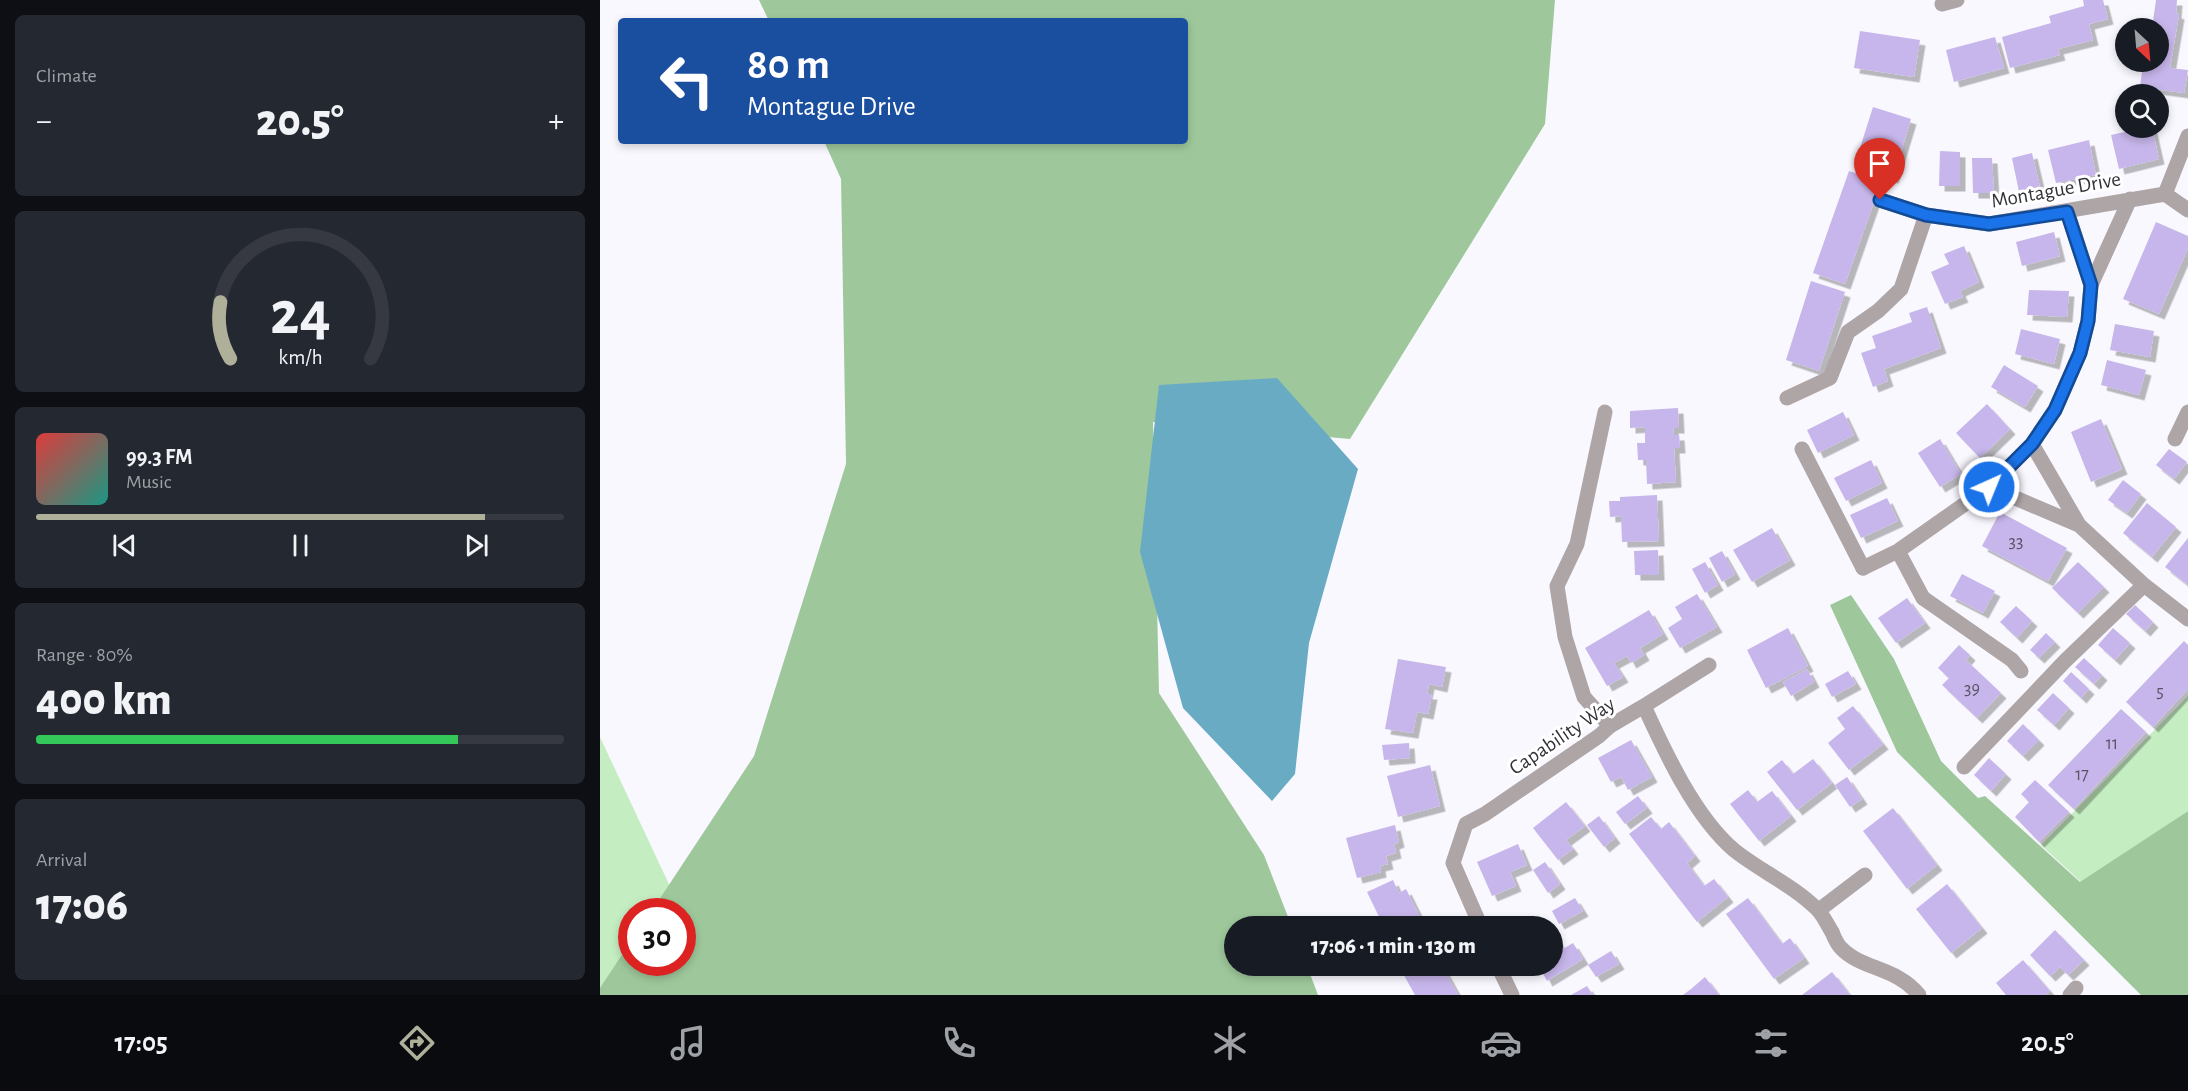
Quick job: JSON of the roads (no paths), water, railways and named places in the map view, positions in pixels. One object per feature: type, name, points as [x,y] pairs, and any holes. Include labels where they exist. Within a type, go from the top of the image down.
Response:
[{"type":"street","points":[[2188,136],[2165,194],[2188,210]]},
{"type":"street","name":"Montague Drive","points":[[1880,200],[1926,215],[1989,224],[2165,194]]},
{"type":"street","points":[[1802,449],[1863,568],[1898,551],[1989,487],[2032,444],[2055,410],[2080,353],[2088,321],[2091,285],[2130,199]]},
{"type":"street","points":[[2067,212],[2091,285]]},
{"type":"street","points":[[1787,398],[1830,378],[1848,332],[1878,310],[1901,289],[1926,215]]},
{"type":"street","points":[[1605,412],[1576,544],[1557,586],[1565,637],[1584,698],[1610,726]]},
{"type":"street","points":[[2175,439],[2188,412]]},
{"type":"street","points":[[2032,444],[2079,525],[2145,585],[2188,619]]},
{"type":"street","points":[[1989,487],[2079,525]]},
{"type":"street","points":[[1898,551],[1923,598],[2012,660],[2021,671]]},
{"type":"street","points":[[1964,767],[2065,661],[2145,585]]},
{"type":"street","points":[[1644,706],[1709,665]]},
{"type":"street","name":"Capability Way","points":[[1476,916],[1453,863],[1466,824],[1485,814],[1599,736],[1610,726],[1644,706],[1683,782],[1710,825],[1734,850],[1819,910],[1840,948],[1856,959],[1892,973],[1914,988],[1919,995]]},
{"type":"street","points":[[1819,910],[1865,875]]},
{"type":"street","points":[[1503,976],[1512,995]]},
{"type":"water","points":[[1277,378],[1358,469],[1309,643],[1295,774],[1272,801],[1183,708],[1140,552],[1159,385]]}]
